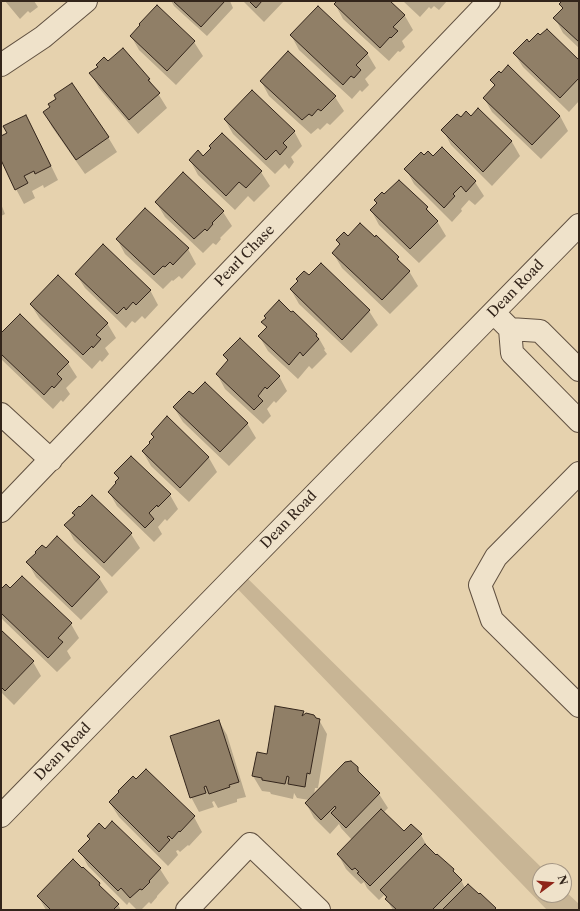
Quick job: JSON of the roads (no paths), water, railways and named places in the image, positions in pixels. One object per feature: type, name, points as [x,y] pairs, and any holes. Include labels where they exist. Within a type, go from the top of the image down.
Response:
[{"type":"street","points":[[1,65],[43,37],[86,1]]},
{"type":"street","name":"Pearl Chase","points":[[1,511],[489,1]]},
{"type":"street","name":"Dean Road","points":[[1,816],[579,225]]},
{"type":"street","points":[[493,313],[510,328],[540,331],[579,370]]},
{"type":"street","points":[[510,328],[512,353],[579,421]]},
{"type":"street","points":[[1,414],[50,460]]},
{"type":"street","points":[[579,473],[496,557],[480,585],[492,620],[579,706]]},
{"type":"street","points":[[187,910],[250,844],[319,910]]}]
